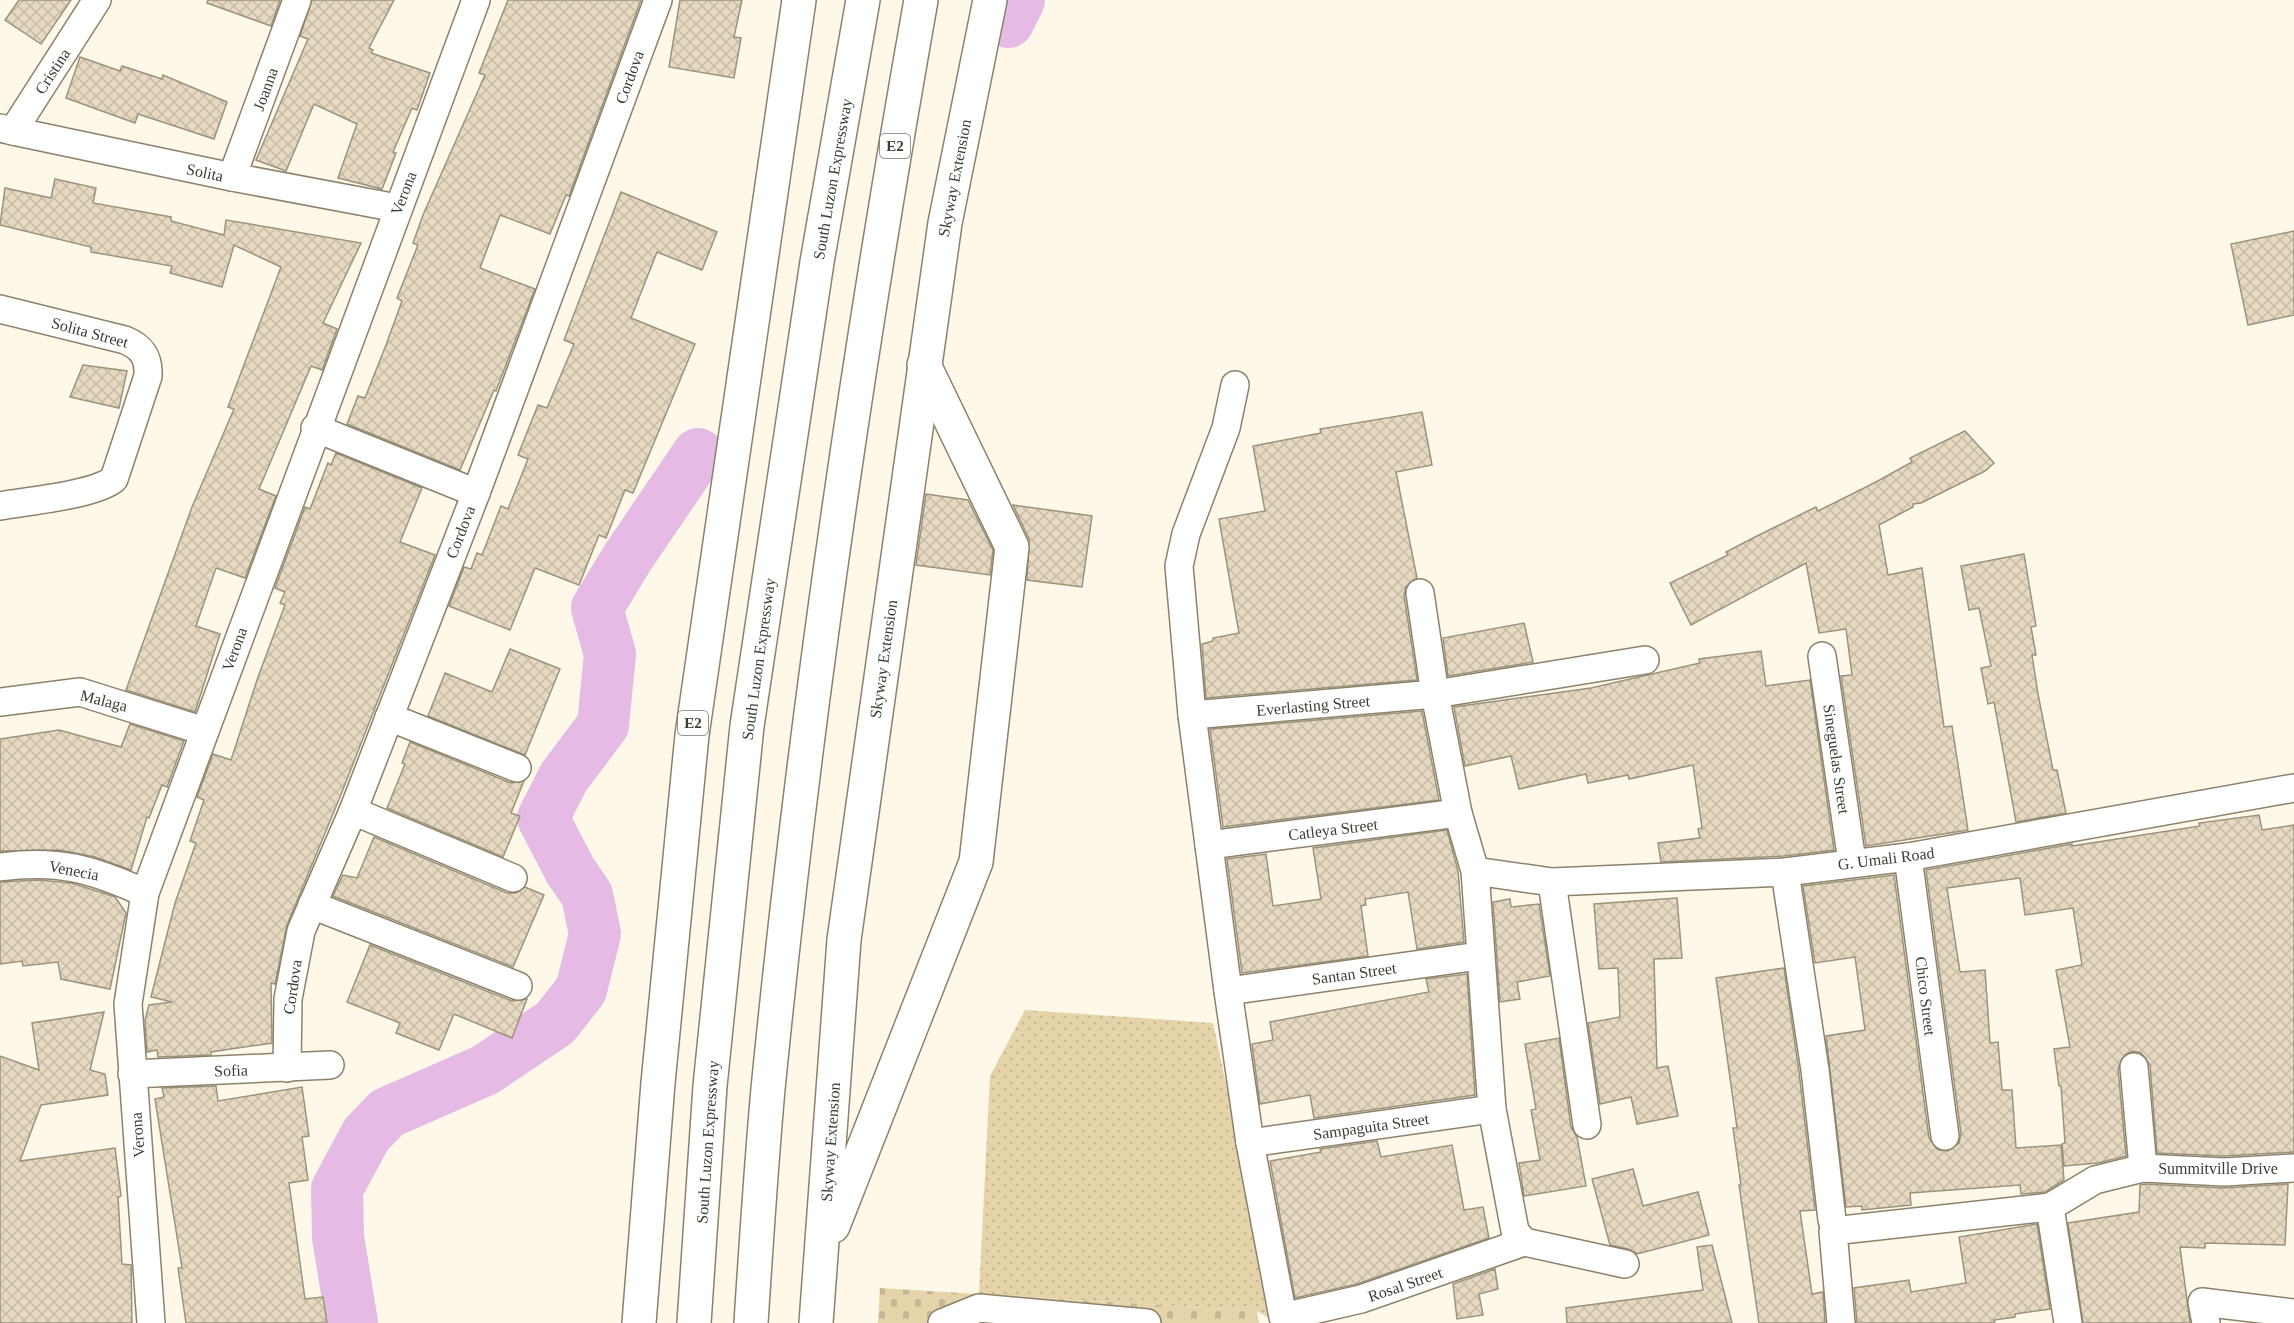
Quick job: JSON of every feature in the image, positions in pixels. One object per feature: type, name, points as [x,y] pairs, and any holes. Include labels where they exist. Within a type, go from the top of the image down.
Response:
[{"type":"highway","name":"E2","points":[[639,1323],[658,1083],[692,735],[799,0]]},
{"type":"highway","name":"South Luzon Expressway","points":[[694,1323],[710,1086],[747,726],[817,262],[863,0]]},
{"type":"highway","name":"E2","points":[[751,1323],[768,1091],[808,724],[875,260],[921,0]]},
{"type":"highway","name":"Skyway Extension","points":[[816,1323],[844,940],[945,223],[990,0]]},
{"type":"highway","points":[[822,1255],[976,862],[1012,547],[924,365]]},
{"type":"street","name":"Cristina","points":[[7,130],[97,0]]},
{"type":"street","name":"Joanna","points":[[232,177],[297,0]]},
{"type":"street","name":"Verona","points":[[151,1323],[128,1004],[144,893],[476,0]]},
{"type":"street","name":"Cordova","points":[[287,1068],[288,999],[301,931],[353,811],[476,492],[658,0]]},
{"type":"street","name":"Solita","points":[[7,130],[232,177],[397,208]]},
{"type":"street","name":"Solita Street","points":[[0,309],[125,340],[136,345],[145,353],[148,376],[118,471],[107,485],[0,506]]},
{"type":"street","points":[[1235,385],[1226,428],[1186,534],[1179,566],[1192,715],[1250,1143]]},
{"type":"street","points":[[315,428],[476,492]]},
{"type":"street","points":[[1420,593],[1435,694],[1458,813],[1474,871],[1492,1109],[1515,1231],[1524,1242],[1625,1264]]},
{"type":"street","name":"Sineguelas Street","points":[[1822,656],[1852,862]]},
{"type":"street","name":"Everlasting Street","points":[[1192,715],[1435,694],[1645,660]]},
{"type":"street","name":"Malaga","points":[[0,702],[80,692],[204,731]]},
{"type":"street","points":[[389,717],[517,768]]},
{"type":"street","name":"G. Umali Road","points":[[1474,871],[1552,882],[1785,872],[1852,862],[1908,857],[2294,788]]},
{"type":"street","points":[[353,811],[513,878]]},
{"type":"street","name":"Catleya Street","points":[[1209,845],[1458,813]]},
{"type":"street","name":"Chico Street","points":[[1908,857],[1945,1136]]},
{"type":"street","name":"Venecia","points":[[0,867],[28,863],[76,866],[100,873],[144,893]]},
{"type":"street","points":[[1785,872],[1815,1070],[1832,1220]]},
{"type":"street","points":[[1552,882],[1587,1125]]},
{"type":"street","points":[[312,905],[518,986]]},
{"type":"street","name":"Santan Street","points":[[1228,991],[1479,956]]},
{"type":"street","name":"Sofia","points":[[132,1074],[330,1065]]},
{"type":"street","points":[[2134,1067],[2143,1168]]},
{"type":"street","name":"Sampaguita Street","points":[[1250,1143],[1492,1109]]},
{"type":"street","name":"Rosal Street","points":[[1250,1143],[1283,1317],[1361,1299],[1524,1242]]},
{"type":"street","name":"Summitville Drive","points":[[2050,1207],[2095,1180],[2143,1168],[2224,1172],[2294,1168]]},
{"type":"street","points":[[1841,1323],[1833,1231],[2050,1207],[2068,1323]]},
{"type":"street","points":[[2206,1323],[2202,1302],[2294,1313]]},
{"type":"street","points":[[942,1323],[979,1308],[1147,1323]]},
{"type":"green space","points":[[1025,1010],[1213,1023],[1277,1323],[1257,1311],[979,1294],[990,1076]]},
{"type":"green space","points":[[880,1288],[1257,1311],[1259,1323],[878,1323]]},
{"type":"building","points":[[19,0],[71,0],[41,44],[5,20]]},
{"type":"building","points":[[208,0],[280,0],[271,26],[207,3]]},
{"type":"building","points":[[312,0],[394,0],[369,48],[373,50],[371,53],[430,73],[417,110],[412,108],[393,152],[396,153],[382,189],[338,178],[357,124],[314,104],[286,171],[256,160],[308,39],[300,36]]},
{"type":"building","points":[[508,0],[641,0],[569,196],[566,195],[550,234],[500,215],[480,268],[535,289],[496,391],[494,390],[460,470],[347,424],[358,396],[365,398],[386,345],[402,301],[397,298],[418,245],[413,243],[423,215],[485,75],[479,73]]},
{"type":"building","points":[[680,0],[742,0],[734,37],[741,38],[734,78],[669,67]]},
{"type":"building","points":[[80,57],[120,71],[122,66],[162,79],[163,75],[227,102],[214,139],[138,114],[135,123],[66,98]]},
{"type":"building","points":[[55,179],[96,188],[93,203],[171,217],[171,221],[224,235],[226,220],[361,243],[323,323],[337,329],[322,370],[311,366],[259,489],[276,496],[245,578],[216,568],[196,626],[220,634],[195,712],[126,690],[192,507],[234,409],[228,407],[281,267],[234,245],[222,287],[170,273],[172,266],[91,252],[91,247],[0,225],[5,188],[51,198]]},
{"type":"building","points":[[621,192],[717,232],[702,270],[657,252],[631,318],[695,344],[633,493],[625,490],[606,538],[599,535],[579,585],[535,568],[510,630],[449,606],[464,567],[471,569],[477,553],[482,555],[501,506],[508,509],[528,459],[518,455],[538,405],[547,408],[574,344],[564,340]]},
{"type":"building","points":[[2294,231],[2294,315],[2248,325],[2231,244]]},
{"type":"building","points":[[83,365],[127,371],[119,408],[70,397]]},
{"type":"building","points":[[1422,412],[1432,465],[1396,472],[1417,578],[1406,587],[1404,595],[1417,680],[1206,698],[1202,644],[1213,641],[1213,638],[1239,633],[1219,519],[1265,511],[1253,446],[1321,433],[1320,429]]},
{"type":"building","points":[[1965,431],[1994,463],[1985,471],[1921,503],[1913,504],[1913,507],[1879,525],[1888,575],[1922,568],[1944,727],[1952,726],[1968,830],[1866,846],[1841,676],[1852,675],[1846,629],[1819,633],[1806,563],[1691,625],[1670,583],[1728,555],[1726,552],[1816,507],[1818,511],[1876,482],[1912,462],[1910,458]]},
{"type":"building","points":[[336,453],[422,488],[400,542],[435,555],[287,925],[275,984],[271,983],[272,1043],[211,1052],[211,1055],[158,1057],[157,1050],[147,1052],[145,1020],[149,1005],[172,1002],[151,997],[175,903],[196,843],[190,841],[204,800],[197,797],[213,754],[231,760],[258,677],[285,605],[280,603],[285,592],[275,588],[305,507],[310,509],[328,463],[331,465]]},
{"type":"building","points":[[926,494],[968,500],[993,550],[990,575],[916,565]]},
{"type":"building","points":[[1013,505],[1092,516],[1082,587],[1027,580],[1029,539]]},
{"type":"building","points":[[2024,554],[2036,626],[2031,627],[2036,655],[2032,655],[2038,694],[2053,770],[2057,770],[2066,813],[2016,822],[1994,702],[1988,704],[1981,668],[1991,666],[1979,608],[1969,610],[1961,566]]},
{"type":"building","points":[[1524,623],[1533,662],[1448,676],[1443,638]]},
{"type":"building","points":[[510,649],[560,669],[525,755],[428,716],[445,673],[492,692]]},
{"type":"building","points":[[1761,651],[1766,686],[1810,680],[1834,850],[1784,856],[1661,862],[1658,843],[1700,838],[1698,829],[1702,828],[1693,765],[1629,779],[1628,775],[1588,783],[1586,774],[1519,789],[1511,756],[1465,766],[1454,707],[1591,688],[1700,663],[1699,659]]},
{"type":"building","points":[[1422,711],[1439,800],[1223,827],[1210,729]]},
{"type":"building","points":[[130,724],[184,741],[167,787],[162,785],[149,818],[147,817],[131,870],[95,857],[60,850],[0,851],[0,739],[59,730],[121,747]]},
{"type":"building","points":[[410,742],[511,783],[524,781],[511,813],[520,816],[503,857],[387,808],[405,764],[402,763]]},
{"type":"building","points":[[2259,815],[2262,830],[2294,825],[2294,1152],[2224,1156],[2157,1153],[2150,1065],[2141,1053],[2133,1051],[2125,1055],[2118,1068],[2126,1156],[2098,1163],[2064,1166],[2062,1144],[2065,1143],[2061,1086],[2059,1086],[2054,1049],[2070,1047],[2056,970],[2082,965],[2073,908],[2025,915],[2020,878],[1947,888],[1960,972],[1985,970],[1990,1043],[1998,1042],[2002,1090],[2012,1090],[2016,1148],[2061,1145],[2064,1180],[2045,1192],[2021,1194],[2020,1185],[1910,1193],[1911,1205],[1862,1210],[1862,1206],[1846,1207],[1826,1036],[1865,1030],[1855,957],[1815,963],[1803,886],[1894,875],[1929,1138],[1938,1150],[1948,1151],[1959,1143],[1961,1134],[1926,870],[2072,844],[2072,846],[2200,826],[2199,823]]},
{"type":"building","points":[[1447,830],[1458,871],[1464,942],[1417,949],[1408,892],[1365,899],[1366,905],[1361,906],[1368,956],[1242,973],[1227,859],[1266,854],[1273,906],[1321,899],[1313,848]]},
{"type":"building","points":[[374,837],[507,893],[516,893],[525,887],[544,895],[513,967],[333,896],[343,875],[357,878]]},
{"type":"building","points":[[39,880],[71,883],[115,897],[126,913],[110,989],[61,979],[58,962],[23,966],[22,961],[0,964],[0,882]]},
{"type":"building","points":[[1677,898],[1682,958],[1654,959],[1657,1068],[1668,1066],[1678,1116],[1637,1124],[1631,1097],[1600,1104],[1588,1023],[1620,1017],[1618,968],[1599,969],[1594,904]]},
{"type":"building","points":[[1510,899],[1511,907],[1539,904],[1550,976],[1517,982],[1520,999],[1500,1002],[1493,902]]},
{"type":"building","points":[[370,945],[512,1001],[527,999],[512,1038],[454,1014],[439,1050],[396,1033],[400,1023],[347,1002]]},
{"type":"building","points":[[1784,968],[1815,1210],[1800,1211],[1812,1294],[1823,1292],[1825,1323],[1759,1323],[1739,1185],[1741,1185],[1733,1128],[1737,1128],[1716,978]]},
{"type":"building","points":[[1467,974],[1475,1095],[1314,1118],[1310,1095],[1260,1104],[1252,1044],[1273,1040],[1270,1022],[1429,992],[1426,979]]},
{"type":"building","points":[[104,1012],[90,1070],[105,1074],[108,1095],[41,1105],[20,1161],[115,1148],[121,1196],[118,1197],[122,1264],[131,1265],[132,1323],[0,1323],[0,1056],[39,1070],[32,1023]]},
{"type":"building","points":[[1559,1038],[1571,1127],[1577,1137],[1586,1186],[1524,1196],[1519,1163],[1540,1160],[1531,1110],[1536,1109],[1525,1044]]},
{"type":"building","points":[[216,1086],[218,1101],[302,1087],[309,1136],[302,1137],[308,1180],[289,1183],[305,1299],[323,1297],[327,1323],[186,1323],[178,1268],[182,1268],[155,1099],[164,1097],[162,1088]]},
{"type":"building","points":[[1377,1141],[1381,1157],[1452,1145],[1464,1210],[1483,1207],[1489,1238],[1357,1284],[1295,1298],[1270,1161],[1321,1152],[1320,1149]]},
{"type":"building","points":[[1633,1169],[1643,1206],[1698,1192],[1709,1235],[1637,1254],[1628,1249],[1610,1245],[1592,1179]]},
{"type":"building","points":[[2288,1184],[2285,1245],[2205,1243],[2205,1248],[2180,1247],[2190,1323],[2083,1323],[2068,1223],[2139,1212],[2140,1185],[2223,1188]]},
{"type":"building","points":[[2037,1224],[2050,1309],[2015,1314],[2015,1317],[1994,1320],[1995,1323],[1857,1323],[1854,1288],[1909,1280],[1911,1292],[1966,1283],[1959,1237]]},
{"type":"building","points":[[1712,1245],[1732,1323],[1567,1323],[1566,1308],[1703,1290],[1697,1247]]},
{"type":"building","points":[[1495,1269],[1498,1289],[1479,1294],[1483,1315],[1457,1319],[1453,1284]]},
{"type":"waterway","points":[[1008,22],[1019,0]]},
{"type":"waterway","points":[[352,1323],[338,1237],[337,1189],[366,1135],[387,1113],[485,1070],[555,1023],[581,990],[595,934],[587,895],[570,870],[543,818],[564,777],[603,725],[610,654],[597,608],[628,557],[698,454]]}]
